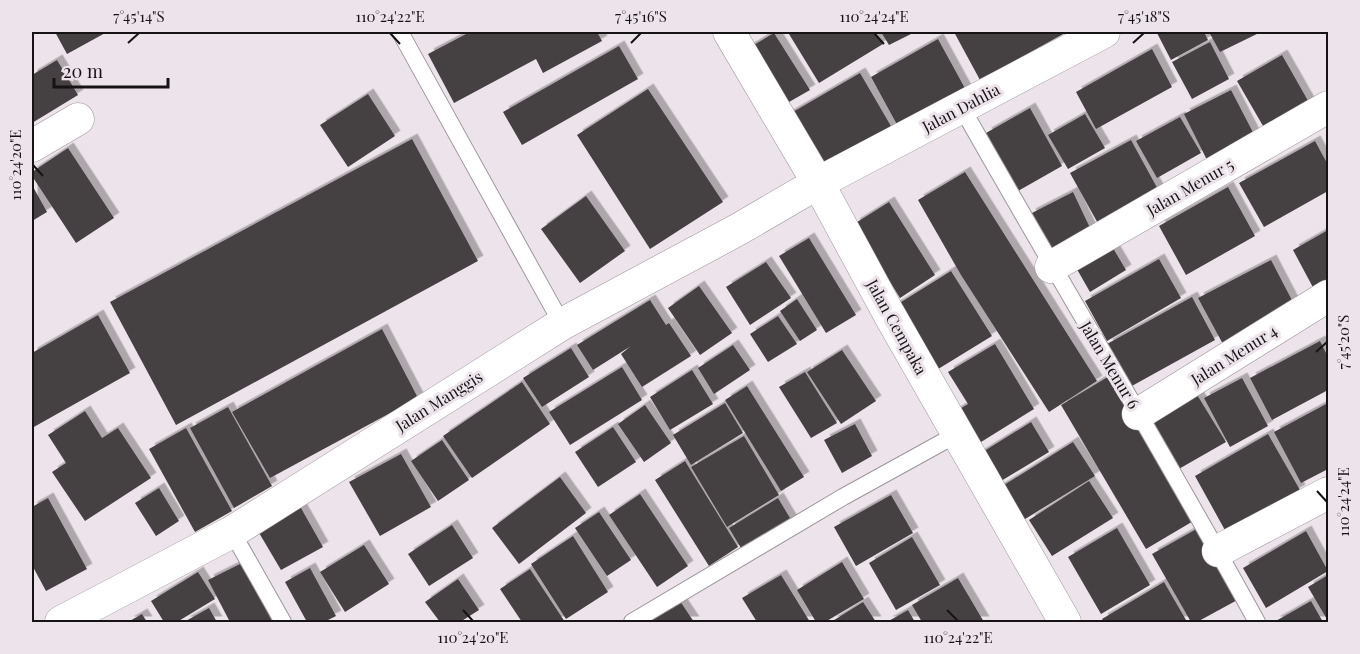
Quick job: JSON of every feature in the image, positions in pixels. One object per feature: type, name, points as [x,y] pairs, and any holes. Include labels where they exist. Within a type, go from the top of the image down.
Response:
[{"type":"street","name":"Jalan Dahlia","points":[[818,183],[1104,32]]},
{"type":"street","name":"Jalan Cempaka","points":[[739,35],[890,314],[1065,622]]},
{"type":"street","name":"Jalan Menur 5","points":[[1051,267],[1329,107]]},
{"type":"street","points":[[32,146],[78,119]]},
{"type":"street","name":"Jalan Manggis","points":[[61,622],[232,532],[562,324],[739,229],[818,183]]},
{"type":"street","name":"Jalan Menur 4","points":[[1138,414],[1329,296]]},
{"type":"street","points":[[1218,551],[1329,493]]},
{"type":"lane","points":[[400,32],[562,324]]},
{"type":"lane","name":"Jalan Menur 6","points":[[962,108],[1051,267],[1218,551],[1257,622]]},
{"type":"lane","points":[[632,622],[843,497],[958,434]]},
{"type":"lane","points":[[232,532],[284,622]]},
{"type":"building","points":[[55,32],[107,32],[67,54]]},
{"type":"building","points":[[470,32],[597,32],[602,41],[543,73],[536,59],[454,103],[428,54]]},
{"type":"building","points":[[794,32],[875,32],[883,44],[819,83],[789,34]]},
{"type":"building","points":[[881,32],[915,32],[889,45]]},
{"type":"building","points":[[954,32],[1067,32],[980,80]]},
{"type":"building","points":[[1204,32],[1208,40],[1171,60],[1157,33]]},
{"type":"building","points":[[1209,32],[1261,32],[1220,52]]},
{"type":"building","points":[[774,33],[810,90],[782,106],[747,49]]},
{"type":"building","points":[[938,39],[967,92],[900,130],[871,77]]},
{"type":"building","points":[[1210,42],[1229,79],[1192,99],[1172,62]]},
{"type":"building","points":[[619,46],[638,79],[522,145],[503,112]]},
{"type":"building","points":[[1152,49],[1172,87],[1096,129],[1076,92]]},
{"type":"building","points":[[1282,55],[1315,113],[1270,138],[1237,81]]},
{"type":"building","points":[[57,60],[78,95],[32,123],[32,75]]},
{"type":"building","points":[[860,73],[895,133],[821,176],[786,116]]},
{"type":"building","points":[[648,89],[723,202],[650,249],[577,135]]},
{"type":"building","points":[[1231,90],[1258,142],[1210,166],[1184,114]]},
{"type":"building","points":[[368,94],[395,136],[348,167],[320,125]]},
{"type":"building","points":[[1030,108],[1062,166],[1018,191],[986,133]]},
{"type":"building","points":[[1085,114],[1105,148],[1068,169],[1048,135]]},
{"type":"building","points":[[1180,117],[1201,153],[1157,178],[1136,141]]},
{"type":"building","points":[[412,139],[478,261],[176,425],[110,302]]},
{"type":"building","points":[[1131,140],[1160,193],[1100,227],[1070,173]]},
{"type":"building","points":[[1315,141],[1328,165],[1328,191],[1264,227],[1239,183]]},
{"type":"building","points":[[68,148],[114,218],[76,243],[32,176],[32,172]]},
{"type":"building","points":[[965,172],[1097,381],[1049,412],[961,275],[918,200]]},
{"type":"building","points":[[32,185],[47,212],[32,221]]},
{"type":"building","points":[[1228,187],[1255,236],[1186,275],[1159,226]]},
{"type":"building","points":[[1073,192],[1091,230],[1049,252],[1030,214]]},
{"type":"building","points":[[586,196],[625,251],[580,283],[541,229]]},
{"type":"building","points":[[889,202],[935,275],[900,298],[854,224]]},
{"type":"building","points":[[1328,230],[1328,286],[1316,293],[1293,250]]},
{"type":"building","points":[[809,238],[856,315],[826,333],[779,256]]},
{"type":"building","points":[[1110,243],[1126,270],[1090,292],[1074,264]]},
{"type":"building","points":[[1159,259],[1181,298],[1107,341],[1085,301]]},
{"type":"building","points":[[1271,260],[1296,308],[1224,346],[1198,298]]},
{"type":"building","points":[[766,262],[791,298],[750,325],[726,287]]},
{"type":"building","points":[[951,271],[992,336],[930,374],[890,309]]},
{"type":"building","points":[[699,286],[732,333],[700,355],[668,308]]},
{"type":"building","points":[[1192,297],[1215,340],[1130,387],[1107,344]]},
{"type":"building","points":[[797,299],[817,330],[800,341],[780,311]]},
{"type":"building","points":[[650,300],[666,325],[669,323],[691,356],[642,387],[621,354],[631,346],[593,370],[577,345]]},
{"type":"building","points":[[98,315],[130,373],[32,428],[32,353]]},
{"type":"building","points":[[778,316],[797,344],[768,362],[750,334]]},
{"type":"building","points":[[382,329],[418,398],[270,478],[232,412]]},
{"type":"building","points":[[1320,341],[1328,357],[1328,390],[1272,420],[1250,378]]},
{"type":"building","points":[[995,344],[1034,409],[973,447],[953,413],[968,404],[948,372]]},
{"type":"building","points":[[733,345],[750,370],[714,394],[698,368]]},
{"type":"building","points":[[571,348],[589,377],[542,407],[523,378]]},
{"type":"building","points":[[842,350],[876,401],[841,424],[807,372]]},
{"type":"building","points":[[622,367],[642,400],[570,445],[549,412]]},
{"type":"building","points":[[692,370],[713,404],[670,430],[650,397]]},
{"type":"building","points":[[805,372],[837,423],[811,438],[779,387]]},
{"type":"building","points":[[1111,375],[1195,520],[1146,549],[1061,405]]},
{"type":"building","points":[[1242,378],[1268,426],[1230,447],[1204,398]]},
{"type":"building","points":[[522,382],[550,424],[472,478],[443,436]]},
{"type":"building","points":[[1191,385],[1226,442],[1177,470],[1143,413]]},
{"type":"building","points":[[747,386],[804,477],[781,491],[725,400]]},
{"type":"building","points":[[725,403],[743,433],[691,465],[673,435]]},
{"type":"building","points":[[1328,403],[1328,469],[1301,483],[1274,432]]},
{"type":"building","points":[[645,405],[671,443],[644,462],[618,424]]},
{"type":"building","points":[[228,407],[272,486],[234,508],[190,428]]},
{"type":"building","points":[[85,411],[102,438],[118,428],[151,478],[85,521],[52,472],[66,463],[48,435]]},
{"type":"building","points":[[1031,422],[1049,452],[991,487],[973,458]]},
{"type":"building","points":[[855,424],[872,456],[842,473],[824,440]]},
{"type":"building","points":[[613,427],[636,462],[598,487],[575,452]]},
{"type":"building","points":[[186,428],[232,511],[195,532],[149,449]]},
{"type":"building","points":[[1268,434],[1300,490],[1226,532],[1195,476]]},
{"type":"building","points":[[744,436],[779,495],[727,527],[691,467]]},
{"type":"building","points":[[442,440],[469,480],[438,501],[411,461]]},
{"type":"building","points":[[1073,442],[1095,476],[1017,524],[996,490]]},
{"type":"building","points":[[401,454],[431,507],[380,536],[349,482]]},
{"type":"building","points":[[685,461],[738,547],[709,566],[655,480]]},
{"type":"building","points":[[560,477],[586,513],[519,564],[492,528]]},
{"type":"building","points":[[1089,481],[1113,518],[1052,556],[1029,520]]},
{"type":"building","points":[[159,488],[179,521],[156,536],[135,503]]},
{"type":"building","points":[[640,494],[688,566],[657,587],[609,515]]},
{"type":"building","points":[[891,495],[913,533],[856,566],[834,527]]},
{"type":"building","points":[[48,498],[87,569],[46,591],[32,565],[32,507]]},
{"type":"building","points":[[778,498],[793,523],[744,553],[729,528]]},
{"type":"building","points":[[297,501],[323,547],[281,570],[255,526]]},
{"type":"building","points":[[599,512],[631,560],[607,576],[575,528]]},
{"type":"building","points":[[452,525],[473,558],[429,586],[408,554]]},
{"type":"building","points":[[1200,527],[1241,598],[1197,622],[1191,622],[1152,554]]},
{"type":"building","points":[[1117,528],[1150,585],[1101,614],[1068,557]]},
{"type":"building","points":[[1306,531],[1328,571],[1266,608],[1243,568]]},
{"type":"building","points":[[573,536],[608,592],[566,619],[531,564]]},
{"type":"building","points":[[912,537],[940,585],[896,610],[869,563]]},
{"type":"building","points":[[364,545],[389,584],[345,612],[320,572]]},
{"type":"building","points":[[842,562],[864,599],[825,622],[816,622],[797,590]]},
{"type":"building","points":[[242,563],[272,621],[230,622],[208,580]]},
{"type":"building","points":[[310,568],[336,616],[324,622],[307,622],[285,582]]},
{"type":"building","points":[[530,569],[565,622],[522,622],[500,589]]},
{"type":"building","points":[[198,572],[215,599],[177,622],[164,622],[151,601]]},
{"type":"building","points":[[781,575],[810,622],[757,622],[742,598]]},
{"type":"building","points":[[1328,575],[1328,621],[1308,587]]},
{"type":"building","points":[[958,578],[984,622],[922,622],[912,605]]},
{"type":"building","points":[[458,579],[479,610],[460,622],[440,622],[425,602]]},
{"type":"building","points":[[1164,582],[1186,620],[1182,622],[1104,622],[1102,619]]},
{"type":"building","points":[[678,598],[694,622],[641,622]]},
{"type":"building","points":[[1311,601],[1323,622],[1274,622]]},
{"type":"building","points":[[863,602],[876,622],[831,622]]},
{"type":"building","points":[[209,608],[217,622],[184,622]]},
{"type":"building","points":[[908,610],[915,622],[887,622]]},
{"type":"building","points":[[142,614],[147,622],[128,622]]}]
